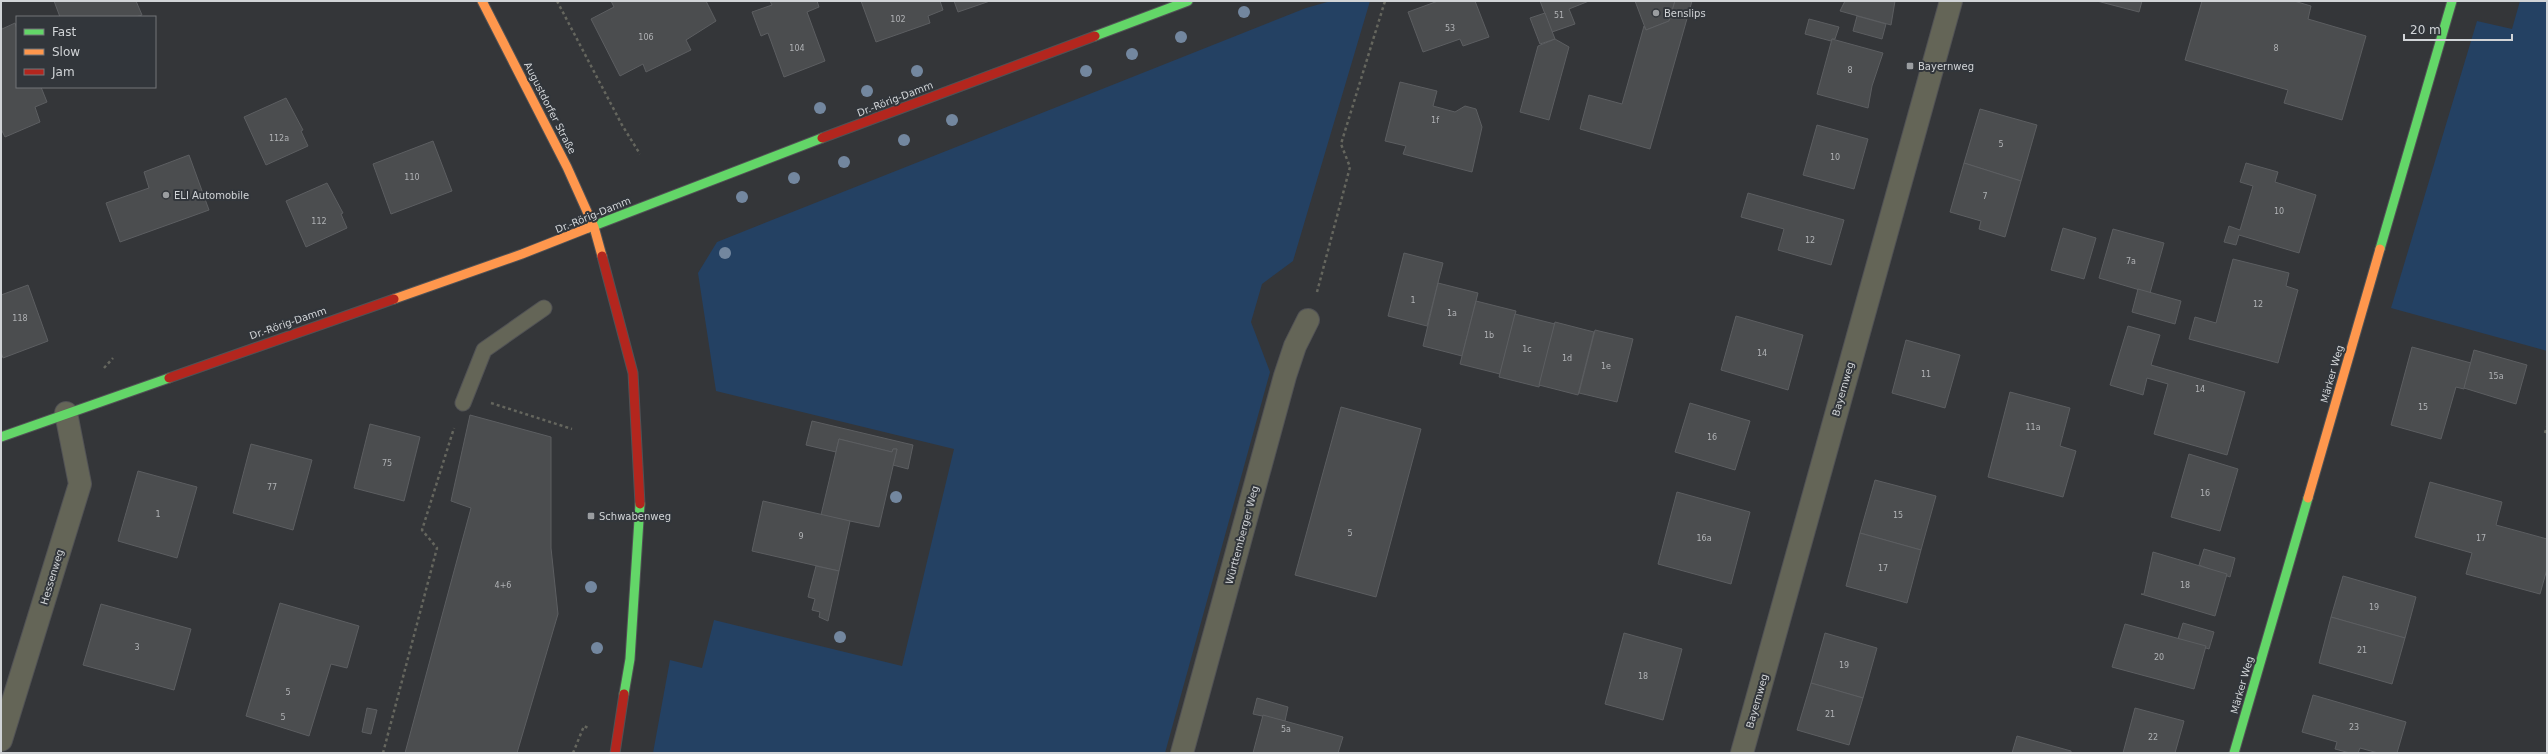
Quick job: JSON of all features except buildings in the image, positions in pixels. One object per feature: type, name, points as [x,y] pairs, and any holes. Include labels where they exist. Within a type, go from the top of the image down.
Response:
[{"type":"street","name":"Augustdorfer Straße","points":[[482,1],[567,167],[594,227]]},
{"type":"street","name":"Dr.-Rörig-Damm","points":[[1,437],[594,227],[668,196],[1188,1]]},
{"type":"street","name":"Bayernweg","points":[[1742,753],[1951,1]]},
{"type":"street","name":"Märker Weg","points":[[2234,753],[2452,1]]},
{"type":"street","points":[[594,227],[612,287],[633,373],[640,504],[630,659],[615,753]]},
{"type":"street","name":"Württemberger Weg","points":[[1182,753],[1285,376],[1295,346],[1308,320]]},
{"type":"street","name":"Hessenweg","points":[[1,740],[80,484],[66,413]]},
{"type":"lane","points":[[463,403],[484,350],[544,308]]},
{"type":"path","points":[[557,1],[622,125],[640,154]]},
{"type":"path","points":[[1324,269],[1350,167],[1341,144],[1385,1]]},
{"type":"path","points":[[384,753],[437,548],[422,530],[463,403],[481,400],[572,429]]},
{"type":"path","points":[[2545,433],[2547,427]]},
{"type":"path","points":[[573,753],[584,726]]},
{"type":"shaded area","points":[[1331,1],[1370,1],[1293,261],[1262,284],[1251,322],[1270,372],[1165,753],[653,753],[670,660],[702,668],[714,620],[902,666],[954,449],[716,391],[698,273],[717,242],[1306,8]]},
{"type":"shaded area","points":[[2520,1],[2547,1],[2547,351],[2391,308],[2477,21],[2512,29]]},
{"type":"traffic: fast","points":[[1095,36],[1188,1]]},
{"type":"traffic: fast","points":[[2380,249],[2452,1]]},
{"type":"traffic: fast","points":[[588,228],[822,138]]},
{"type":"traffic: fast","points":[[1,437],[169,378]]},
{"type":"traffic: fast","points":[[2234,753],[2308,498]]},
{"type":"traffic: fast","points":[[624,694],[630,659],[640,504]]},
{"type":"traffic: slow","points":[[482,1],[567,167],[594,227],[602,256]]},
{"type":"traffic: slow","points":[[394,299],[522,254],[588,228]]},
{"type":"traffic: slow","points":[[2308,498],[2380,249]]},
{"type":"traffic: jam","points":[[822,138],[1095,36]]},
{"type":"traffic: jam","points":[[602,256],[633,373],[640,504]]},
{"type":"traffic: jam","points":[[169,378],[394,299]]},
{"type":"traffic: jam","points":[[615,753],[624,694]]},
{"type":"place","name":"Benslips","points":[[1656,13]]},
{"type":"place","name":"Bayernweg","points":[[1910,66]]},
{"type":"place","name":"ELI Automobile","points":[[166,195]]},
{"type":"place","name":"Schwabenweg","points":[[591,516]]}]
